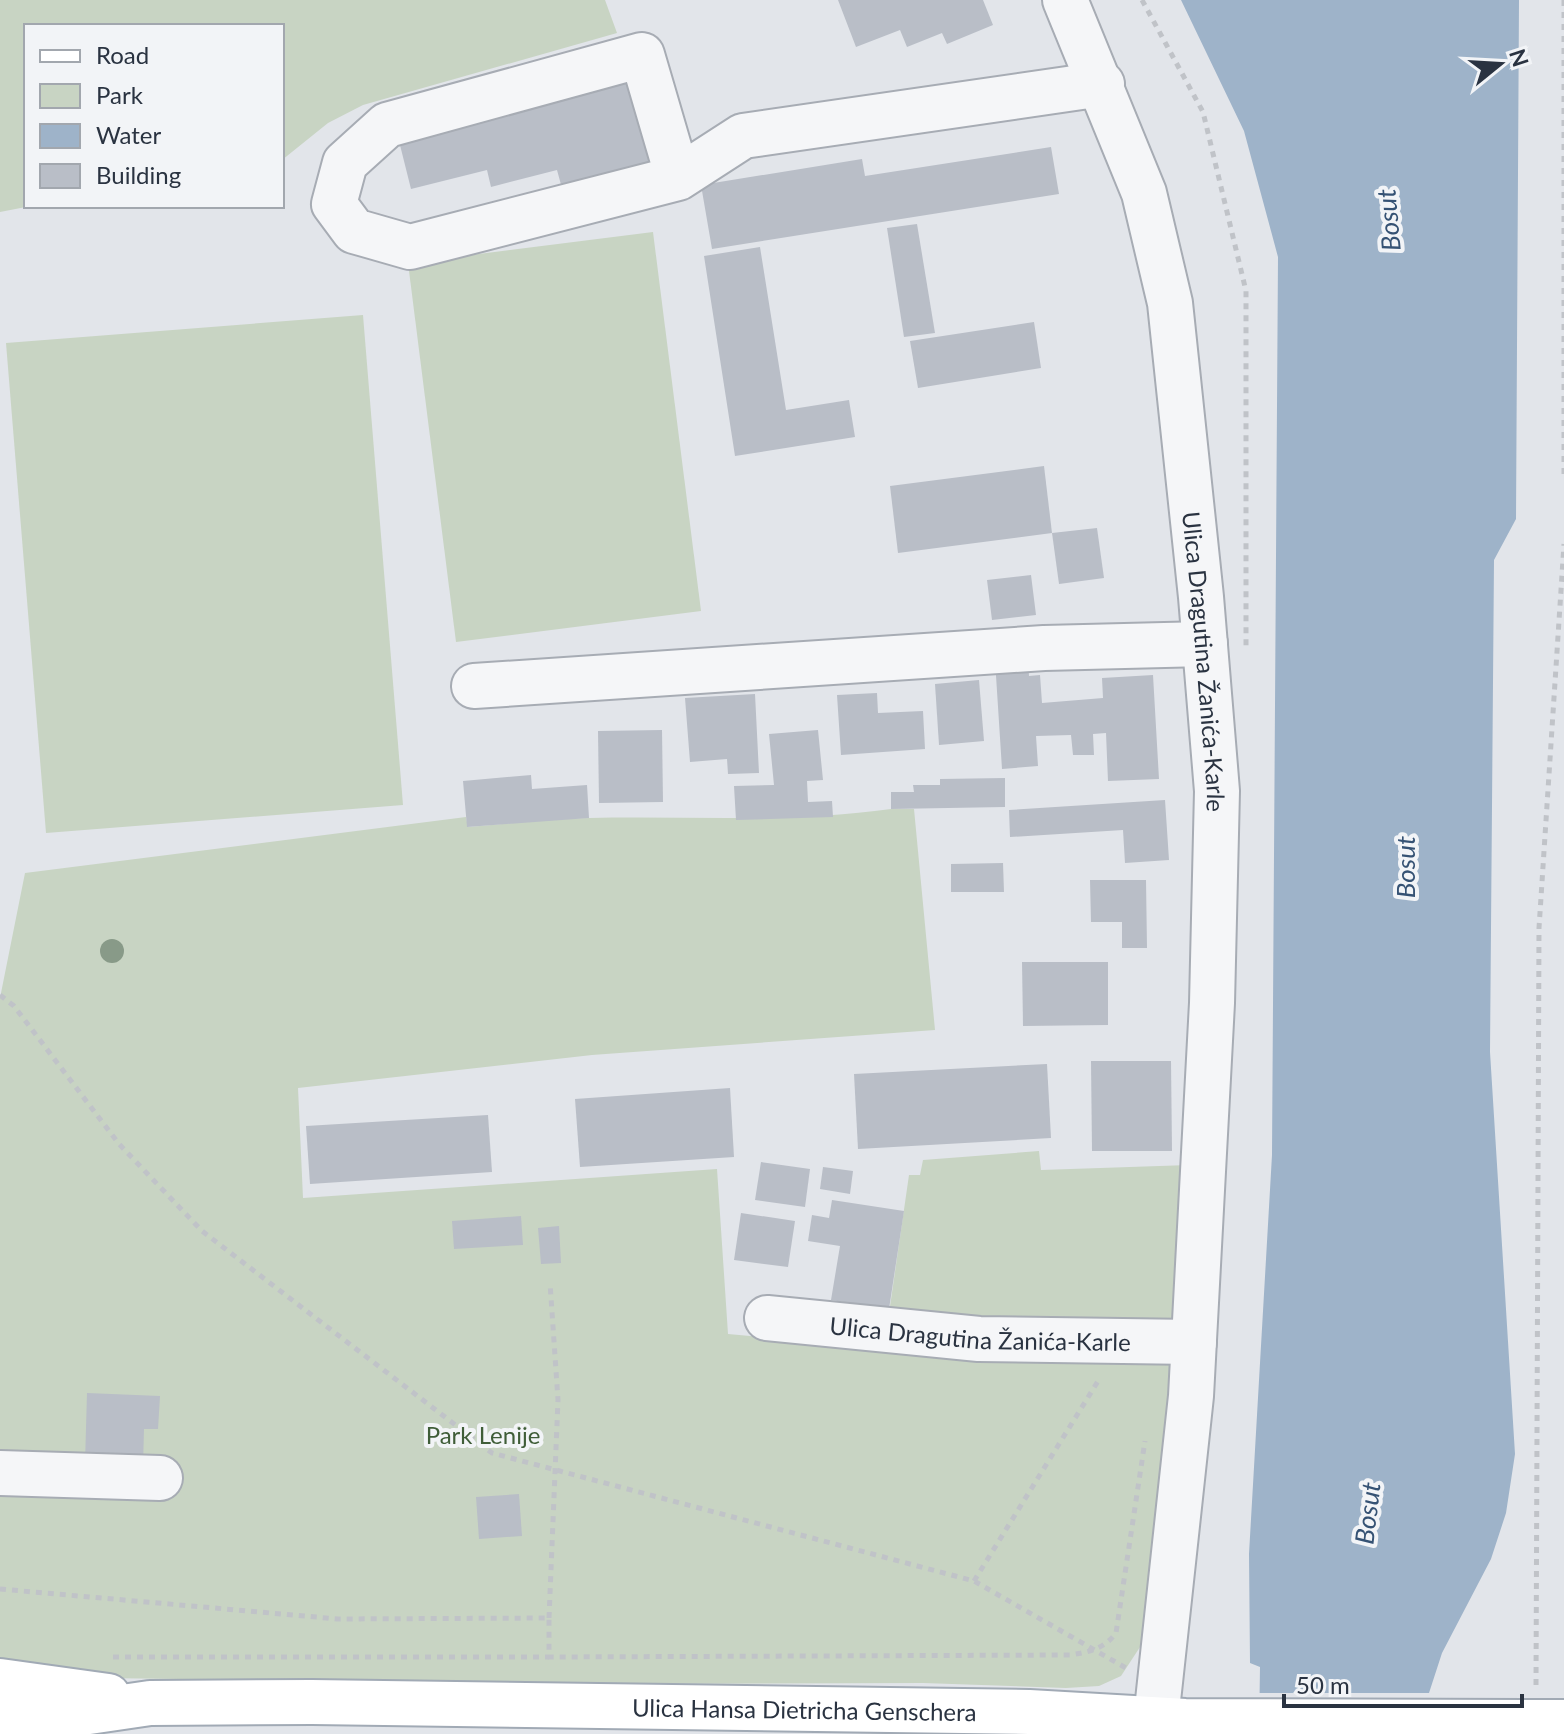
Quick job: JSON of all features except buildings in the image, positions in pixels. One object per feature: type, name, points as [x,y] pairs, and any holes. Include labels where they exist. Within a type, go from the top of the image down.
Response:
[{"type":"main road","name":"Ulica Hansa Dietricha Genschera","points":[[0,1681],[150,1703]]},
{"type":"main road","name":"Ulica Hansa Dietricha Genschera","points":[[0,1725],[150,1703],[312,1702],[1027,1723],[1156,1719],[1549,1722]]},
{"type":"street","name":"Ulica Dragutina Žanića-Karle","points":[[1065,0],[1102,84],[1144,193],[1170,303],[1217,791],[1212,1003],[1194,1342],[1156,1719]]},
{"type":"street","points":[[678,178],[642,55],[387,125],[345,163],[334,204],[354,231],[410,247],[678,178],[743,136],[1102,84]]},
{"type":"street","points":[[474,686],[1044,648],[1205,644]]},
{"type":"street","name":"Ulica Dragutina Žanića-Karle","points":[[767,1318],[979,1339],[1194,1342]]},
{"type":"street","points":[[0,1473],[160,1478]]},
{"type":"path","points":[[1564,0],[1564,479]]},
{"type":"path","points":[[1549,1722],[1539,928],[1564,544]]},
{"type":"path","points":[[0,995],[14,1006],[119,1144],[202,1231],[492,1453],[974,1581],[1117,1666]]},
{"type":"path","points":[[549,1657],[558,1400],[550,1283]]},
{"type":"path","points":[[974,1581],[1123,1340]]},
{"type":"path","points":[[107,1657],[1070,1655],[1092,1651],[1108,1643],[1116,1633],[1146,1433]]},
{"type":"path","points":[[0,1589],[338,1619],[549,1618]]},
{"type":"green space","points":[[0,0],[605,0],[617,33],[363,105],[328,123],[284,158],[284,24],[24,24],[24,207],[0,212]]},
{"type":"green space","points":[[653,232],[701,611],[456,642],[408,263]]},
{"type":"green space","points":[[363,315],[403,805],[46,833],[6,343]]},
{"type":"green space","name":"Park Lenije","points":[[914,809],[935,1030],[592,1055],[298,1088],[303,1198],[717,1169],[728,1334],[884,1348],[909,1175],[920,1175],[923,1160],[1039,1151],[1041,1170],[1189,1165],[1178,1377],[1142,1644],[1121,1676],[1099,1686],[1066,1688],[923,1683],[591,1684],[101,1678],[0,1672],[0,998],[25,873],[466,817],[468,827],[575,818],[816,816]]},
{"type":"water","name":"Bosut","points":[[1181,0],[1519,0],[1516,519],[1494,560],[1490,1052],[1515,1454],[1506,1513],[1491,1559],[1442,1653],[1429,1693],[1430,1734],[1259,1734],[1260,1667],[1250,1663],[1249,1554],[1272,1155],[1278,257],[1244,131]]},
{"type":"pier","points":[[1256,1693],[1433,1693],[1434,1734],[1255,1734]]}]
